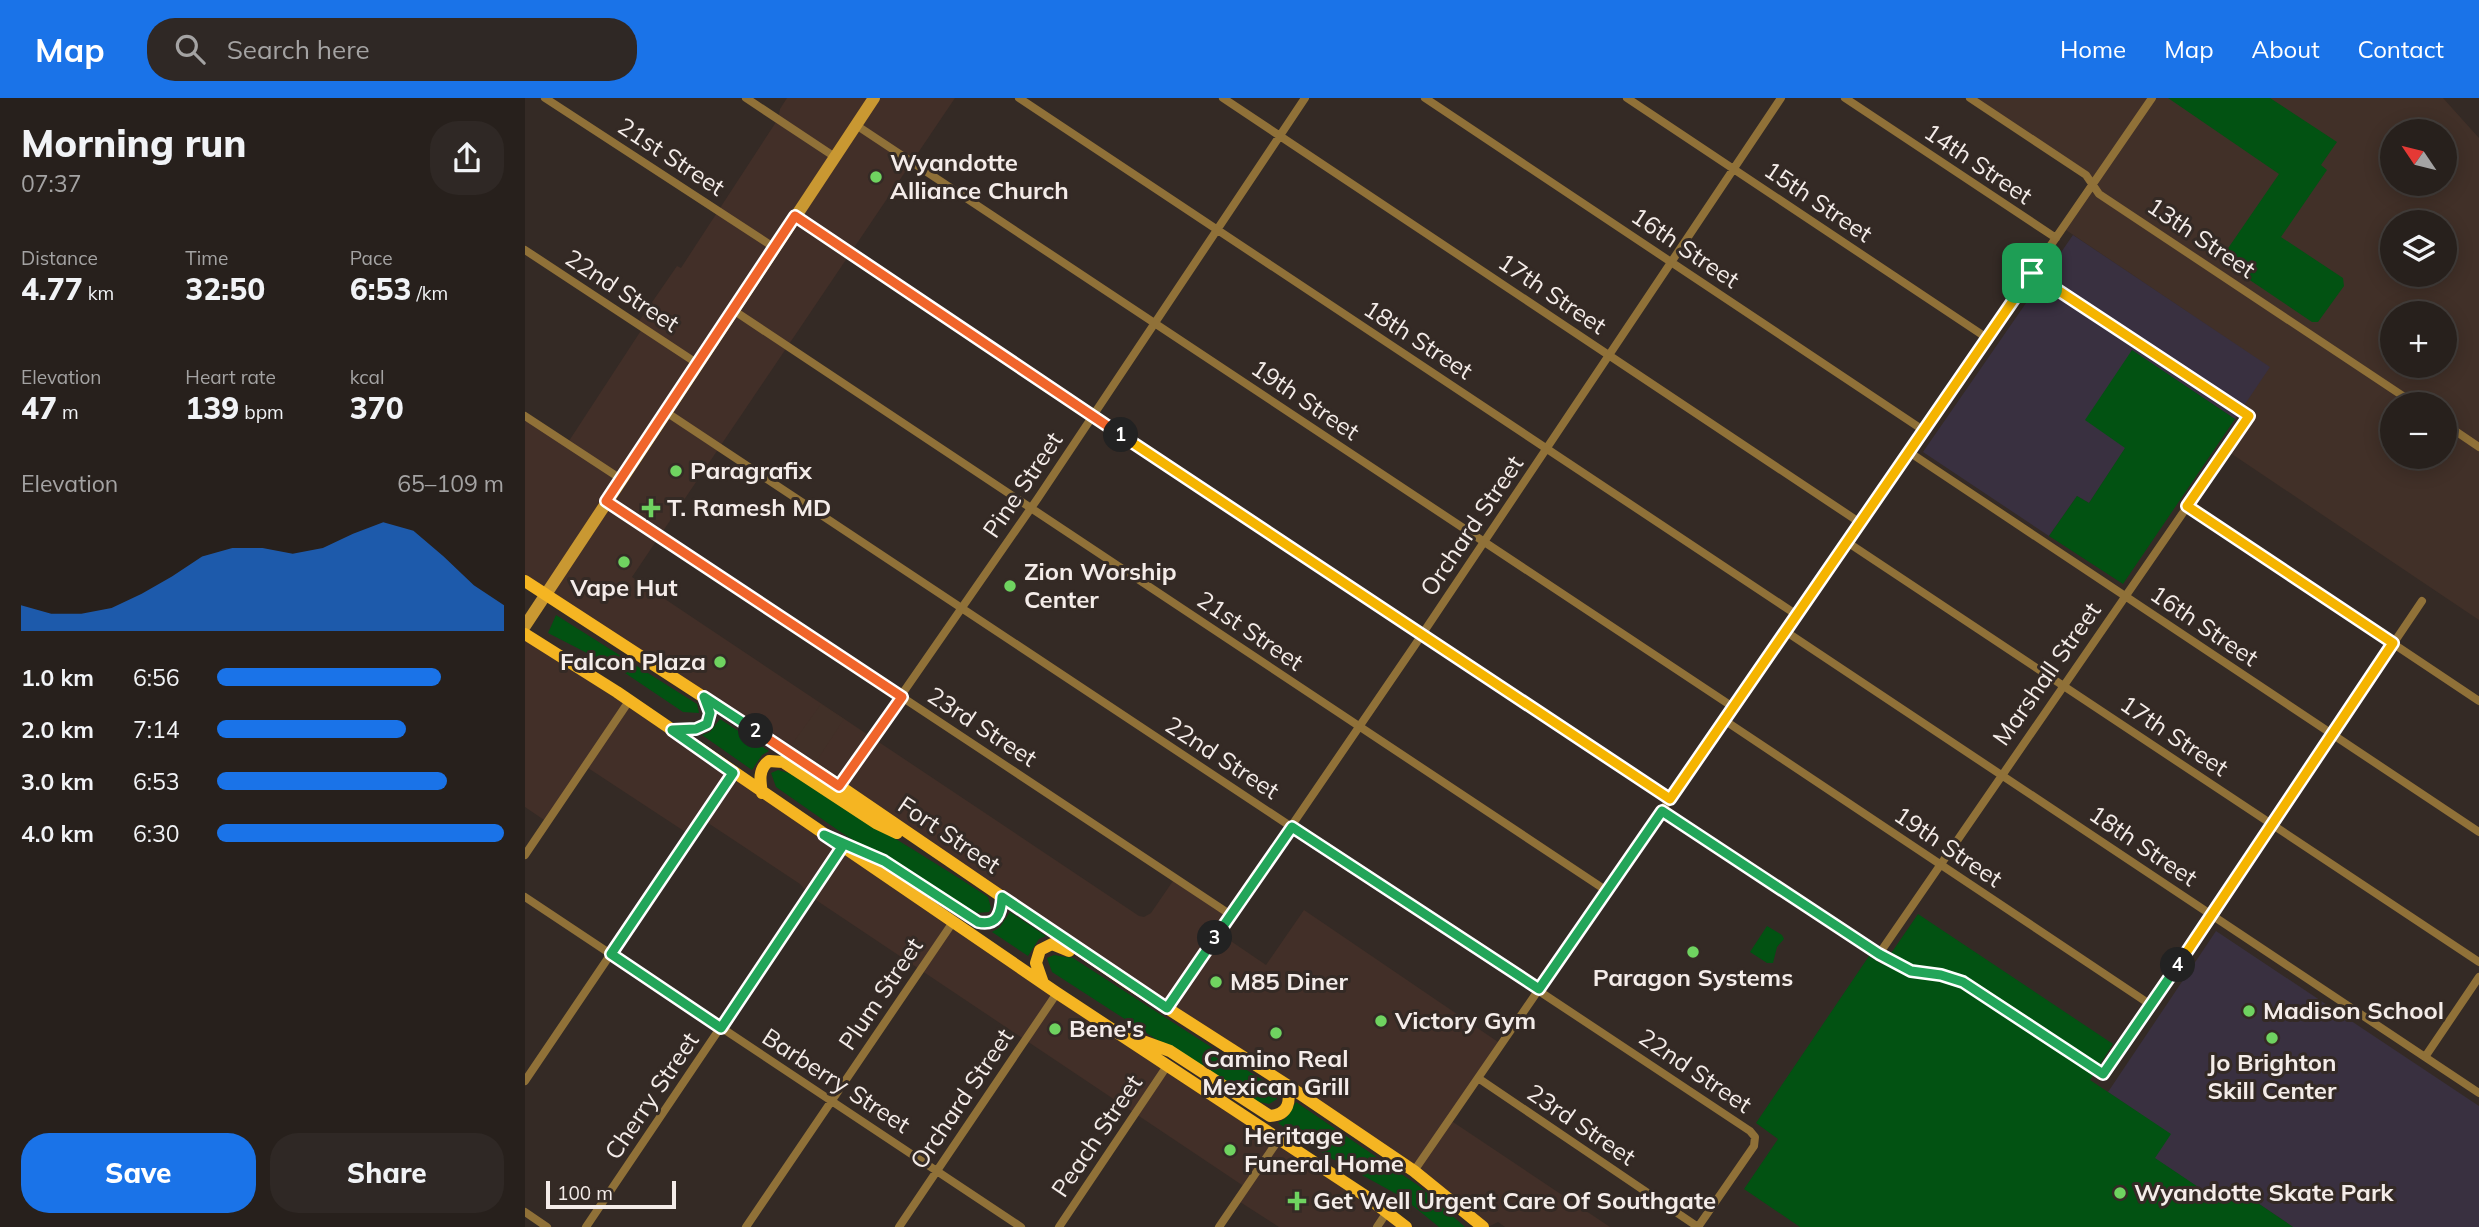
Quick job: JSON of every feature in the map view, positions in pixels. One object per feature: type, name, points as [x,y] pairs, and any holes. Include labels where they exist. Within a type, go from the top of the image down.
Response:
[{"type":"main road","points":[[525,626],[874,98]]},
{"type":"main road","name":"Fort Street","points":[[525,580],[600,627],[1167,1008],[1287,1085],[1414,1171],[1483,1227]]},
{"type":"main road","points":[[525,634],[672,730],[1057,993],[1367,1197],[1406,1227]]},
{"type":"main road","points":[[672,730],[696,729],[707,724],[710,713],[704,697]]},
{"type":"main road","points":[[762,793],[762,768],[769,761],[783,762],[877,823],[917,839]]},
{"type":"main road","points":[[824,835],[884,861],[978,922],[991,923],[997,920],[1002,897]]},
{"type":"main road","points":[[1043,983],[1037,971],[1036,959],[1045,946],[1057,945],[1169,1016],[1190,1027],[1202,1029]]},
{"type":"main road","points":[[1114,1031],[1170,1051],[1270,1116],[1278,1115],[1286,1109],[1289,1102],[1287,1085]]},
{"type":"street","name":"21st Street","points":[[545,98],[775,248]]},
{"type":"street","points":[[746,98],[835,157]]},
{"type":"street","name":"18th Street","points":[[1019,98],[1797,615]]},
{"type":"street","name":"17th Street","points":[[1223,98],[1859,522]]},
{"type":"street","name":"Pine Street","points":[[839,786],[1031,509],[1305,98]]},
{"type":"street","name":"16th Street","points":[[1425,98],[1923,430]]},
{"type":"street","name":"15th Street","points":[[1627,98],[1987,338]]},
{"type":"street","name":"Orchard Street","points":[[1167,1008],[1423,635],[1781,98]]},
{"type":"street","name":"14th Street","points":[[1845,98],[2056,238]]},
{"type":"street","name":"13th Street","points":[[1970,98],[2086,175],[2099,194],[2397,392]]},
{"type":"street","points":[[1414,1171],[2152,98]]},
{"type":"street","name":"19th Street","points":[[856,125],[1733,707]]},
{"type":"street","points":[[795,216],[1670,799]]},
{"type":"street","name":"22nd Street","points":[[525,250],[698,364]]},
{"type":"street","name":"Marshall Street","points":[[1879,954],[2249,416],[2032,273]]},
{"type":"street","name":"21st Street","points":[[733,310],[1607,891]]},
{"type":"street","name":"22nd Street","points":[[666,412],[1750,1131],[1755,1137],[1754,1146],[1698,1227]]},
{"type":"street","points":[[525,416],[621,479]]},
{"type":"street","points":[[2457,432],[2479,447]]},
{"type":"street","name":"16th Street","points":[[1909,452],[2479,832]]},
{"type":"street","name":"23rd Street","points":[[606,501],[1231,915]]},
{"type":"street","points":[[2187,506],[2479,701]]},
{"type":"street","name":"17th Street","points":[[1847,542],[2479,962]]},
{"type":"street","points":[[1662,811],[1879,954],[1911,971],[1941,975],[1963,982],[2103,1074],[2422,601]]},
{"type":"street","name":"18th Street","points":[[1785,631],[2479,1093]]},
{"type":"street","points":[[525,855],[629,701]]},
{"type":"street","name":"19th Street","points":[[1724,720],[2151,1005]]},
{"type":"street","points":[[525,1081],[733,773]]},
{"type":"street","name":"Cherry Street","points":[[586,1227],[842,847]]},
{"type":"street","name":"Barberry Street","points":[[525,897],[1021,1227]]},
{"type":"street","name":"Plum Street","points":[[747,1227],[953,922]]},
{"type":"street","points":[[2425,1057],[2479,977]]},
{"type":"street","name":"Orchard Street","points":[[899,1227],[1057,993]]},
{"type":"street","name":"Peach Street","points":[[1059,1227],[1167,1066]]},
{"type":"street","name":"23rd Street","points":[[1478,1078],[1698,1227]]},
{"type":"street","points":[[1219,1227],[1279,1139]]},
{"type":"street","points":[[525,1212],[547,1227]]},
{"type":"street","points":[[1377,1227],[1387,1212]]},
{"type":"shaded area","points":[[787,98],[955,98],[632,577],[1139,916],[1144,917],[1151,913],[1175,878],[1231,915],[1219,933],[1266,965],[1304,910],[1501,1044],[1450,1120],[1610,1227],[1505,1227],[1498,1222],[1488,1227],[525,581],[525,416],[567,444],[642,329],[637,324],[677,266],[681,268],[778,119],[780,109]]},
{"type":"shaded area","points":[[1970,98],[2443,98],[2479,138],[2479,620],[2226,450],[2248,417],[2240,411],[2269,367],[2063,228],[2092,185],[2086,175]]},
{"type":"shaded area","points":[[2073,235],[2270,367],[2235,419],[2131,350],[2126,447],[2089,503],[2077,496],[2049,536],[1923,452]]},
{"type":"shaded area","points":[[525,634],[1406,1227],[1279,1227],[1237,1200],[1245,1187],[810,896],[800,884],[702,819],[690,835],[585,766],[547,822],[525,807]]},
{"type":"shaded area","points":[[821,704],[844,719],[812,768],[787,751]]},
{"type":"shaded area","name":"Madison School","points":[[2216,931],[2479,1106],[2479,1227],[2293,1227],[2234,1187],[2223,1204],[2154,1158],[2170,1134],[2108,1092]]},
{"type":"green space","points":[[2168,98],[2270,98],[2337,142],[2321,165],[2327,170],[2281,237],[2343,278],[2344,286],[2318,322],[2312,322],[2220,260],[2279,174]]},
{"type":"green space","points":[[2132,350],[2235,419],[2123,584],[2049,536],[2077,496],[2089,503],[2125,448],[2085,420]]},
{"type":"green space","points":[[556,615],[697,704],[699,713],[683,712],[622,671],[548,633]]},
{"type":"green space","points":[[720,719],[769,751],[762,755],[752,770],[702,735],[710,732]]},
{"type":"green space","points":[[778,770],[789,773],[988,897],[991,908],[989,912],[976,913],[969,910],[842,833],[776,787],[771,773]]},
{"type":"green space","points":[[1010,912],[1046,936],[1039,939],[1028,956],[992,932],[1000,927]]},
{"type":"green space","points":[[1918,914],[2113,1044],[2090,1080],[2171,1134],[2155,1158],[2222,1203],[2234,1187],[2293,1227],[1800,1227],[1744,1189],[1778,1139],[1756,1123],[1869,956],[1883,965]]},
{"type":"green space","points":[[1767,926],[1784,939],[1777,947],[1773,963],[1767,963],[1750,952]]},
{"type":"green space","points":[[1054,955],[1073,958],[1273,1087],[1277,1099],[1269,1104],[1250,1100],[1052,972],[1047,958]]},
{"type":"green space","points":[[1296,1102],[1419,1186],[1465,1227],[1439,1227],[1402,1197],[1329,1157],[1278,1123],[1286,1118]]},
{"type":"place","name":"Wyandotte Alliance Church","points":[[876,177]]},
{"type":"place","name":"Paragrafix","points":[[676,471]]},
{"type":"place","name":"T. Ramesh MD","points":[[651,508]]},
{"type":"place","name":"Vape Hut","points":[[624,562]]},
{"type":"place","name":"Zion Worship Center","points":[[1010,586]]},
{"type":"place","name":"Falcon Plaza","points":[[720,662]]},
{"type":"place","name":"Paragon Systems","points":[[1693,952]]},
{"type":"place","name":"M85 Diner","points":[[1216,982]]},
{"type":"place","name":"Madison School","points":[[2249,1011]]},
{"type":"place","name":"Victory Gym","points":[[1381,1021]]},
{"type":"place","name":"Bene's","points":[[1055,1029]]},
{"type":"place","name":"Camino Real Mexican Grill","points":[[1276,1033]]},
{"type":"place","name":"Jo Brighton Skill Center","points":[[2272,1038]]},
{"type":"place","name":"Heritage Funeral Home","points":[[1230,1150]]},
{"type":"place","name":"Wyandotte Skate Park","points":[[2120,1193]]},
{"type":"place","name":"Get Well Urgent Care Of Southgate","points":[[1297,1201]]},
{"type":"route","points":[[795,216],[1670,799],[2032,273],[2249,416],[2187,506],[2393,643],[2103,1074],[1971,986],[1941,975],[1911,971],[1879,954],[1662,811],[1539,989],[1292,827],[1167,1008],[1002,897],[997,920],[991,923],[978,922],[884,861],[824,835],[842,847],[721,1028],[611,954],[733,773],[672,730],[696,729],[707,724],[710,713],[704,697],[839,786],[902,697],[606,501],[795,216]]}]
